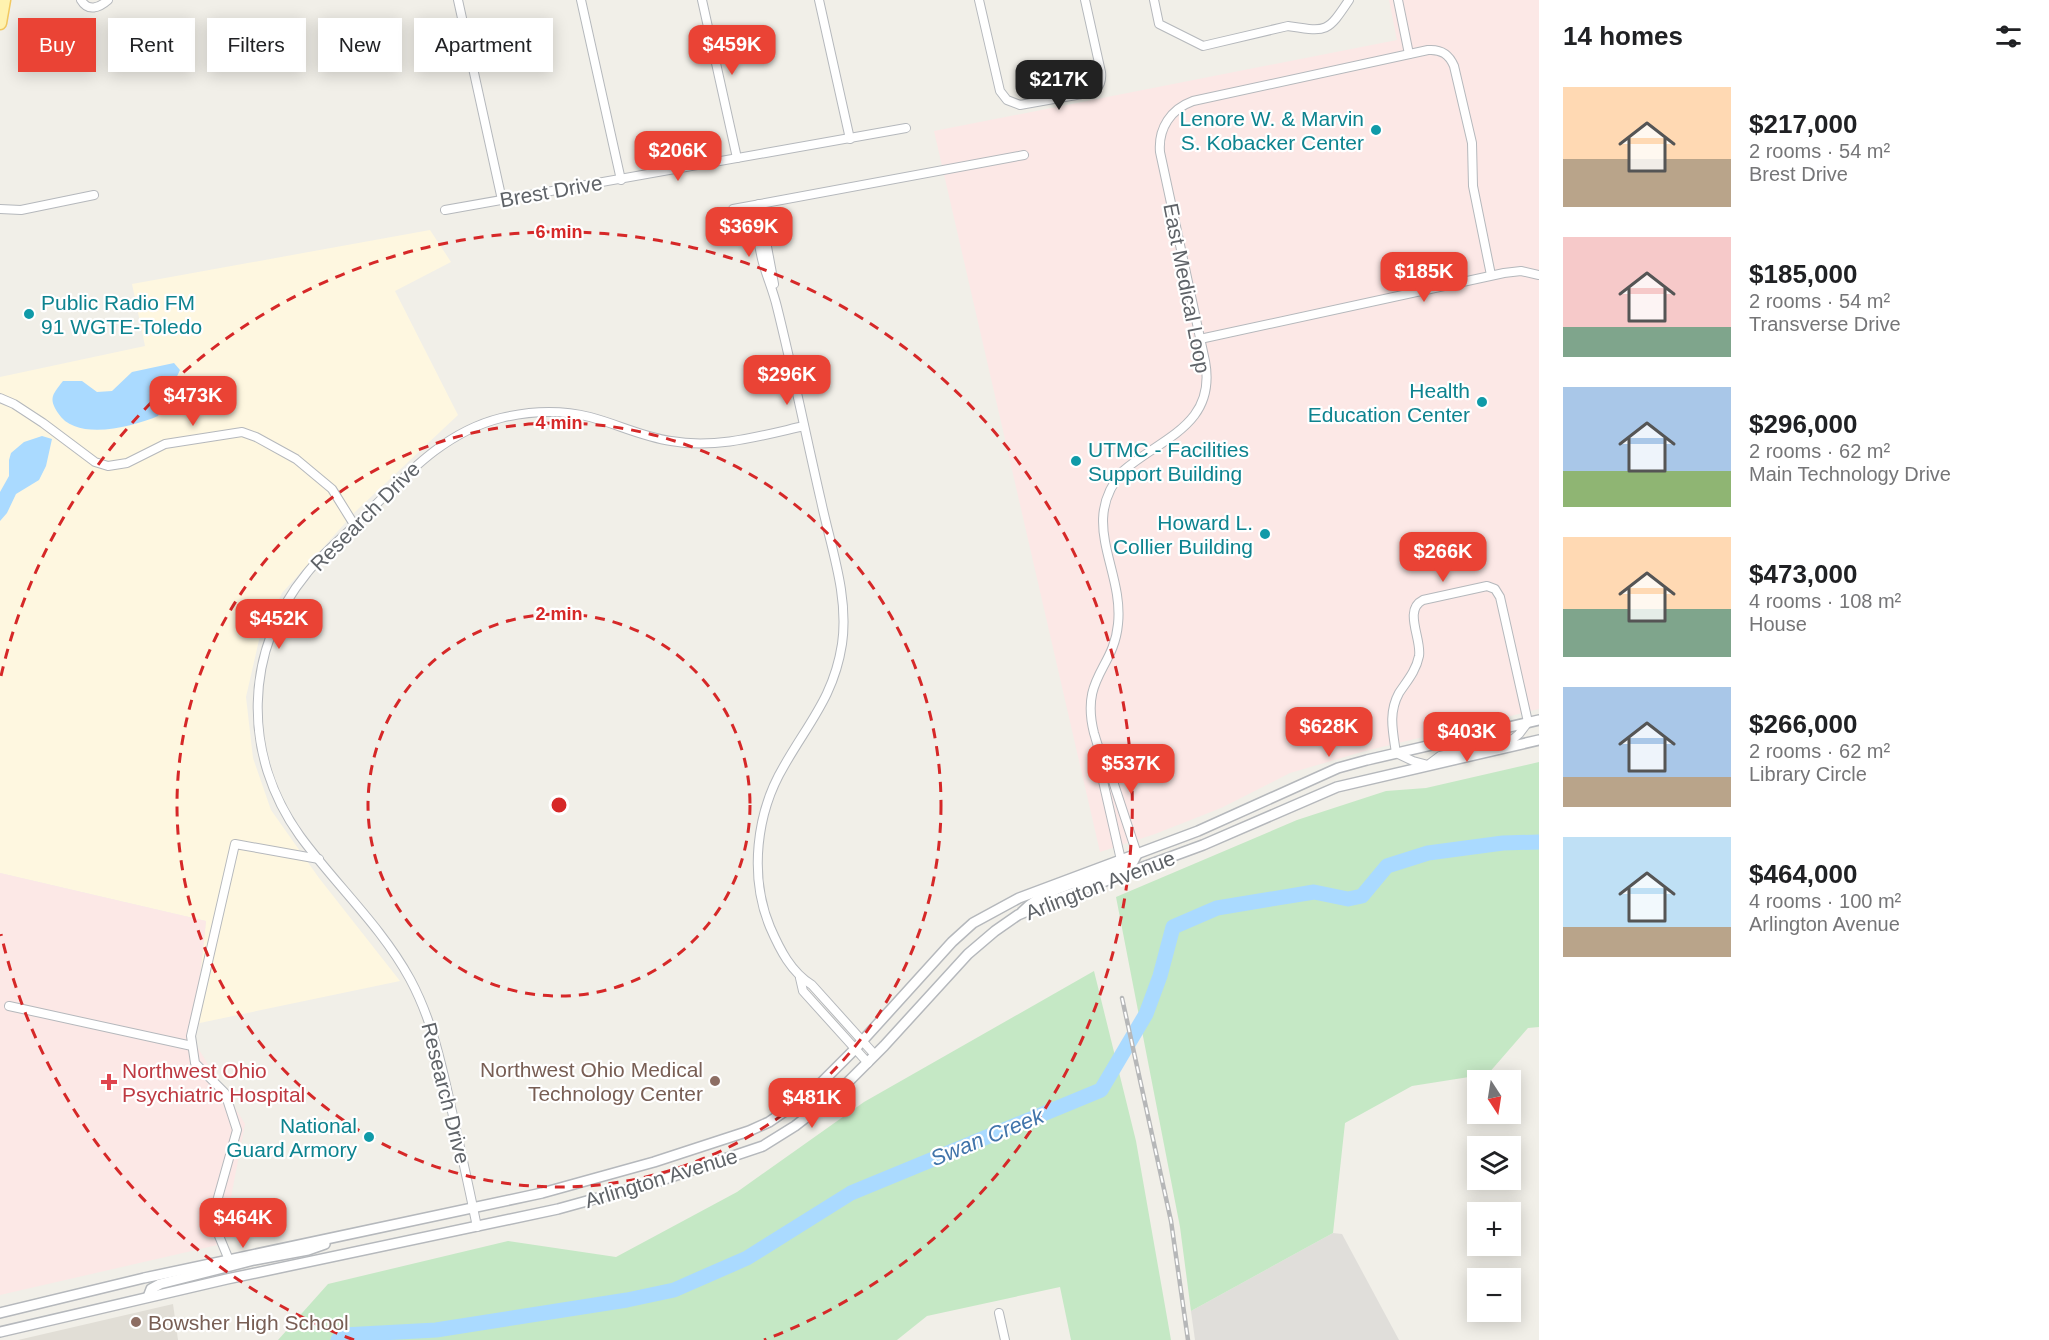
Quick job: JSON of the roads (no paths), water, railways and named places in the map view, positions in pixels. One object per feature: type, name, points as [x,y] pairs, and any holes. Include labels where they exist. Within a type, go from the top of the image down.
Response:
[{"type":"main road","points":[[0,23],[3,0]]},
{"type":"street","points":[[81,0],[87,7],[93,9],[108,0]]},
{"type":"street","points":[[458,0],[502,200]]},
{"type":"street","points":[[581,0],[621,180]]},
{"type":"street","points":[[702,0],[737,158]]},
{"type":"street","points":[[819,0],[849,139]]},
{"type":"street","points":[[979,0],[1000,91],[1012,103],[1027,104],[1093,92],[1101,82],[1101,72],[1085,0]]},
{"type":"street","points":[[1154,0],[1159,24],[1203,46],[1288,26],[1300,30],[1323,29],[1333,24],[1349,0]]},
{"type":"street","points":[[1398,0],[1410,54]]},
{"type":"street","name":"East Medical Loop","points":[[1121,860],[1098,759],[1100,753],[1091,720],[1090,699],[1096,678],[1114,644],[1119,618],[1118,601],[1103,535],[1104,504],[1114,483],[1123,471],[1180,432],[1197,411],[1205,392],[1207,376],[1160,152],[1161,134],[1168,118],[1180,107],[1193,101],[1410,54],[1435,50],[1445,54],[1453,63],[1472,143],[1473,186],[1491,275]]},
{"type":"street","name":"Brest Drive","points":[[445,210],[906,128]]},
{"type":"street","points":[[732,209],[1024,155]]},
{"type":"street","points":[[0,209],[21,210],[94,195]]},
{"type":"street","points":[[755,205],[770,258],[777,303],[841,589],[843,615],[842,643],[836,673],[825,700],[784,765],[771,791],[761,827],[758,864],[761,894],[768,922],[781,951],[800,978],[803,991],[868,1062]]},
{"type":"street","points":[[1200,339],[1491,275],[1517,271],[1539,275]]},
{"type":"street","points":[[0,398],[14,404],[43,423],[96,462],[108,466],[127,463],[165,444],[242,432],[256,437],[296,459],[332,489],[354,526]]},
{"type":"street","name":"Research Drive","points":[[477,1227],[437,1045],[421,1001],[400,962],[386,942],[284,812],[264,765],[258,723],[258,682],[267,646],[283,610],[307,572],[434,449],[473,427],[513,415],[543,412],[573,414],[602,420],[654,437],[699,444],[740,440],[804,426]]},
{"type":"street","points":[[1487,586],[1497,591],[1510,638],[1528,722],[1513,739],[1440,756],[1428,765],[1396,753],[1392,711],[1418,660],[1419,644],[1413,614],[1416,606],[1424,600],[1487,586]]},
{"type":"street","name":"Arlington Avenue","points":[[0,1312],[594,1180],[749,1131],[769,1122],[810,1094],[855,1049],[952,942],[973,923],[1032,893],[1198,831],[1338,768],[1539,720]]},
{"type":"street","name":"Arlington Avenue","points":[[0,1332],[587,1202],[725,1160],[763,1146],[795,1126],[835,1095],[968,954],[1018,915],[1185,852],[1337,787],[1539,740]]},
{"type":"street","name":"East Medical Loop","points":[[1100,753],[1105,757],[1137,854]]},
{"type":"street","points":[[229,1260],[212,1219],[237,1130],[225,1093],[195,1063],[191,1036],[235,844],[319,859]]},
{"type":"street","points":[[1018,915],[1041,896],[1126,867],[1133,862],[1137,854]]},
{"type":"street","points":[[800,978],[812,985],[875,1055]]},
{"type":"street","points":[[9,1006],[192,1046]]},
{"type":"street","points":[[148,1298],[151,1289],[160,1284],[254,1260],[308,1250],[364,1231]]},
{"type":"street","points":[[999,1313],[1005,1340]]},
{"type":"water","points":[[174,363],[180,370],[158,416],[147,420],[120,428],[91,430],[66,422],[53,404],[54,393],[63,381],[82,381],[97,392],[112,391],[132,372]]},
{"type":"water","points":[[42,436],[52,439],[46,466],[39,480],[16,494],[7,513],[0,521],[0,492],[9,476],[11,453],[24,442]]},
{"type":"waterway","name":"Swan Creek","points":[[338,1340],[343,1335],[436,1330],[627,1300],[674,1290],[747,1258],[851,1193],[1101,1090],[1146,1014],[1160,976],[1173,927],[1217,908],[1314,892],[1348,899],[1362,896],[1387,866],[1428,853],[1503,843],[1539,842]]},
{"type":"railway","points":[[1122,998],[1171,1221],[1188,1340]]},
{"type":"place","name":"Lenore W. & Marvin S. Kobacker Center","points":[[1376,130]]},
{"type":"place","name":"Public Radio FM 91 WGTE-Toledo","points":[[29,314]]},
{"type":"place","name":"Health Education Center","points":[[1482,402]]},
{"type":"place","name":"UTMC - Facilities Support Building","points":[[1076,461]]},
{"type":"place","name":"Howard L. Collier Building","points":[[1265,534]]},
{"type":"place","name":"Northwest Ohio Medical Technology Center","points":[[715,1081]]},
{"type":"place","name":"Northwest Ohio Psychiatric Hospital","points":[[109,1082]]},
{"type":"place","name":"National Guard Armory","points":[[369,1137]]},
{"type":"place","name":"Bowsher High School","points":[[136,1322]]}]
